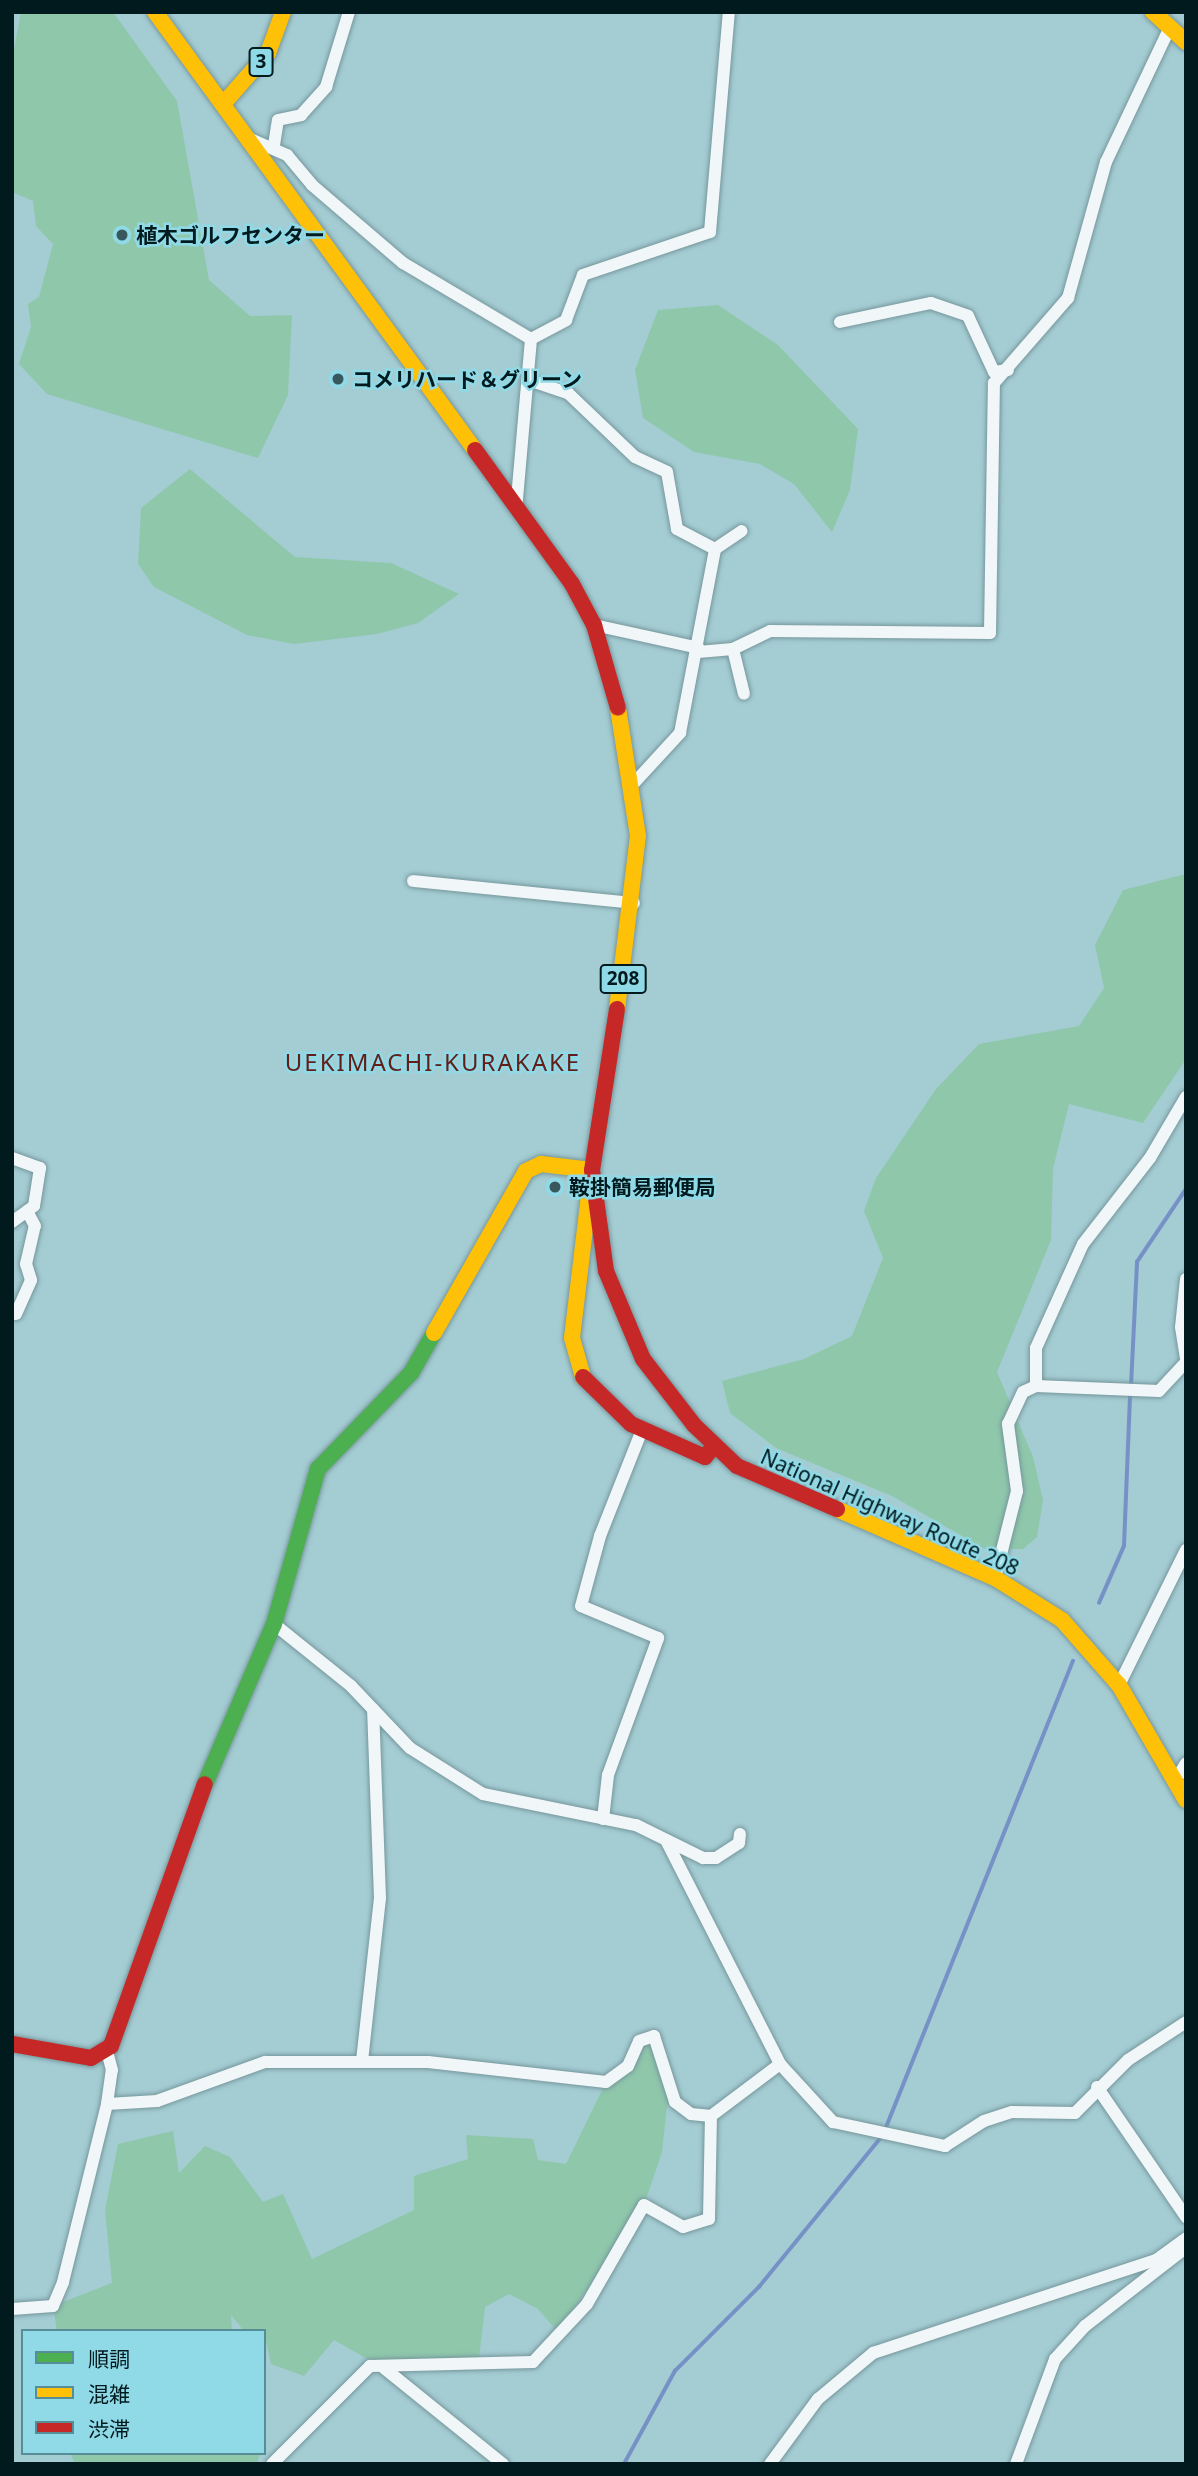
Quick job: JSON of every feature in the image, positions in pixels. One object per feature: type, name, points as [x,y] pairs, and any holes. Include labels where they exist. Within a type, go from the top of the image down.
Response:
[{"type":"main road","name":"National Highway Route 208","points":[[155,12],[224,103],[245,138],[516,509],[594,625],[635,782],[634,903],[592,1170],[598,1235],[623,1319],[664,1388],[713,1447],[782,1489],[995,1578],[1062,1620],[1119,1685],[1186,1800]]},
{"type":"main road","name":"3","points":[[224,103],[268,53],[283,12]]},
{"type":"main road","points":[[1153,12],[1186,42]]},
{"type":"main road","points":[[12,2044],[91,2058],[107,2051],[146,1964],[229,1718],[274,1624],[294,1537],[327,1453],[411,1373],[526,1171],[541,1164],[592,1170],[572,1338],[579,1369],[590,1387],[642,1430],[705,1457],[713,1447]]},
{"type":"street","points":[[274,145],[278,120],[301,115],[326,87],[349,12]]},
{"type":"street","points":[[531,340],[566,320],[583,275],[710,232],[729,12]]},
{"type":"street","points":[[594,625],[699,650],[733,649],[771,631],[990,633],[990,404],[994,383],[1068,298],[1106,162],[1170,27]]},
{"type":"street","points":[[245,138],[274,145],[404,262],[531,340]]},
{"type":"street","points":[[840,323],[931,303],[968,316],[994,372],[1008,370]]},
{"type":"street","points":[[516,509],[532,381],[531,340]]},
{"type":"street","points":[[532,381],[569,394],[635,457],[667,472],[677,529],[715,549]]},
{"type":"street","points":[[635,782],[680,733],[699,650],[715,549],[742,531]]},
{"type":"street","points":[[733,649],[744,694]]},
{"type":"street","points":[[413,881],[634,903]]},
{"type":"street","points":[[1036,1386],[1036,1348],[1083,1244],[1150,1158],[1186,1097]]},
{"type":"street","points":[[12,1158],[40,1168],[34,1206],[12,1222]]},
{"type":"street","points":[[16,1314],[31,1280],[26,1264],[35,1226],[27,1211]]},
{"type":"street","points":[[995,1578],[1017,1491],[1008,1424],[1016,1402],[1036,1386],[1159,1391],[1186,1360],[1181,1327],[1186,1279]]},
{"type":"street","points":[[603,1819],[608,1775],[658,1638],[597,1616],[582,1601],[642,1430]]},
{"type":"street","points":[[1119,1685],[1186,1550]]},
{"type":"street","points":[[274,1624],[373,1709],[410,1748],[483,1794],[636,1825],[667,1842],[716,1858],[739,1843],[740,1835]]},
{"type":"street","points":[[362,2061],[380,1898],[373,1709]]},
{"type":"street","points":[[1174,1783],[1186,1763]]},
{"type":"street","points":[[667,1842],[780,2064],[833,2122],[945,2146],[984,2121],[1012,2112],[1075,2113],[1097,2087],[1186,2022]]},
{"type":"street","points":[[107,2104],[157,2101],[265,2062],[362,2061],[606,2082],[628,2066],[639,2041],[654,2036],[675,2102],[691,2114],[711,2116],[780,2064]]},
{"type":"street","points":[[12,2309],[53,2306],[107,2104],[112,2070],[107,2051]]},
{"type":"street","points":[[1097,2087],[1186,2217]]},
{"type":"street","points":[[272,2464],[370,2366],[533,2362],[587,2304],[644,2205],[683,2227],[709,2218],[711,2116]]},
{"type":"street","points":[[770,2464],[818,2399],[873,2353],[1156,2260],[1186,2238]]},
{"type":"street","points":[[1016,2464],[1055,2359],[1085,2326],[1186,2247]]},
{"type":"street","points":[[380,2366],[503,2464]]},
{"type":"green space","name":"植木ゴルフセンター","points":[[21,12],[113,12],[177,101],[209,280],[250,316],[292,315],[288,395],[258,458],[47,394],[19,364],[31,327],[28,304],[39,297],[53,244],[36,226],[33,201],[12,192],[12,60]]},
{"type":"green space","points":[[718,305],[778,345],[858,429],[850,490],[832,532],[794,484],[760,464],[694,452],[643,418],[635,370],[658,310]]},
{"type":"green space","points":[[190,469],[295,557],[391,563],[459,594],[418,623],[377,634],[294,644],[247,635],[154,587],[138,564],[141,508]]},
{"type":"green space","points":[[1186,874],[1186,1059],[1143,1123],[1069,1104],[1053,1169],[1051,1240],[997,1372],[1033,1457],[1043,1500],[1037,1537],[1023,1549],[985,1549],[892,1496],[776,1448],[730,1413],[722,1381],[804,1359],[852,1336],[883,1258],[864,1211],[876,1178],[936,1089],[979,1044],[1079,1026],[1104,988],[1095,945],[1123,890]]},
{"type":"green space","points":[[647,2039],[669,2087],[662,2152],[644,2205],[558,2332],[538,2309],[509,2294],[485,2307],[479,2358],[380,2366],[334,2340],[304,2376],[271,2364],[266,2329],[242,2329],[231,2315],[232,2329],[57,2329],[53,2306],[112,2283],[105,2210],[118,2144],[173,2131],[179,2173],[205,2146],[230,2157],[263,2202],[283,2194],[312,2259],[414,2210],[414,2176],[468,2159],[466,2135],[533,2139],[538,2160],[566,2164],[606,2082]]},
{"type":"green space","points":[[71,2455],[259,2455],[257,2464],[75,2464]]},
{"type":"waterway","points":[[1131,1386],[1137,1262],[1186,1189]]},
{"type":"waterway","points":[[1099,1603],[1124,1546],[1130,1394]]},
{"type":"waterway","points":[[885,2130],[1073,1661]]},
{"type":"waterway","points":[[624,2464],[675,2371],[759,2287],[882,2136]]},
{"type":"traffic: fast","points":[[205,1784],[274,1624],[318,1469],[411,1373],[434,1333]]},
{"type":"traffic: slow","points":[[155,12],[475,450]]},
{"type":"traffic: slow","points":[[224,103],[268,53],[283,12]]},
{"type":"traffic: slow","points":[[1153,12],[1186,42]]},
{"type":"traffic: slow","points":[[617,1009],[638,836],[618,708]]},
{"type":"traffic: slow","points":[[434,1333],[526,1171],[541,1164],[592,1170],[572,1338],[583,1377]]},
{"type":"traffic: slow","points":[[837,1509],[995,1578],[1062,1620],[1119,1685],[1186,1800]]},
{"type":"traffic: jam","points":[[475,450],[572,584],[594,625],[618,708]]},
{"type":"traffic: jam","points":[[617,1009],[592,1170],[606,1271],[643,1359],[694,1425],[737,1466],[837,1509]]},
{"type":"traffic: jam","points":[[583,1377],[631,1424],[705,1457],[713,1447]]},
{"type":"traffic: jam","points":[[12,2044],[91,2058],[111,2046],[205,1784]]},
{"type":"place","name":"植木ゴルフセンター","points":[[122,235]]},
{"type":"place","name":"コメリハード＆グリーン","points":[[338,379]]},
{"type":"place","name":"鞍掛簡易郵便局","points":[[555,1187]]},
{"type":"district","name":"UEKIMACHI-KURAKAKE","points":[[433,1062]]}]
